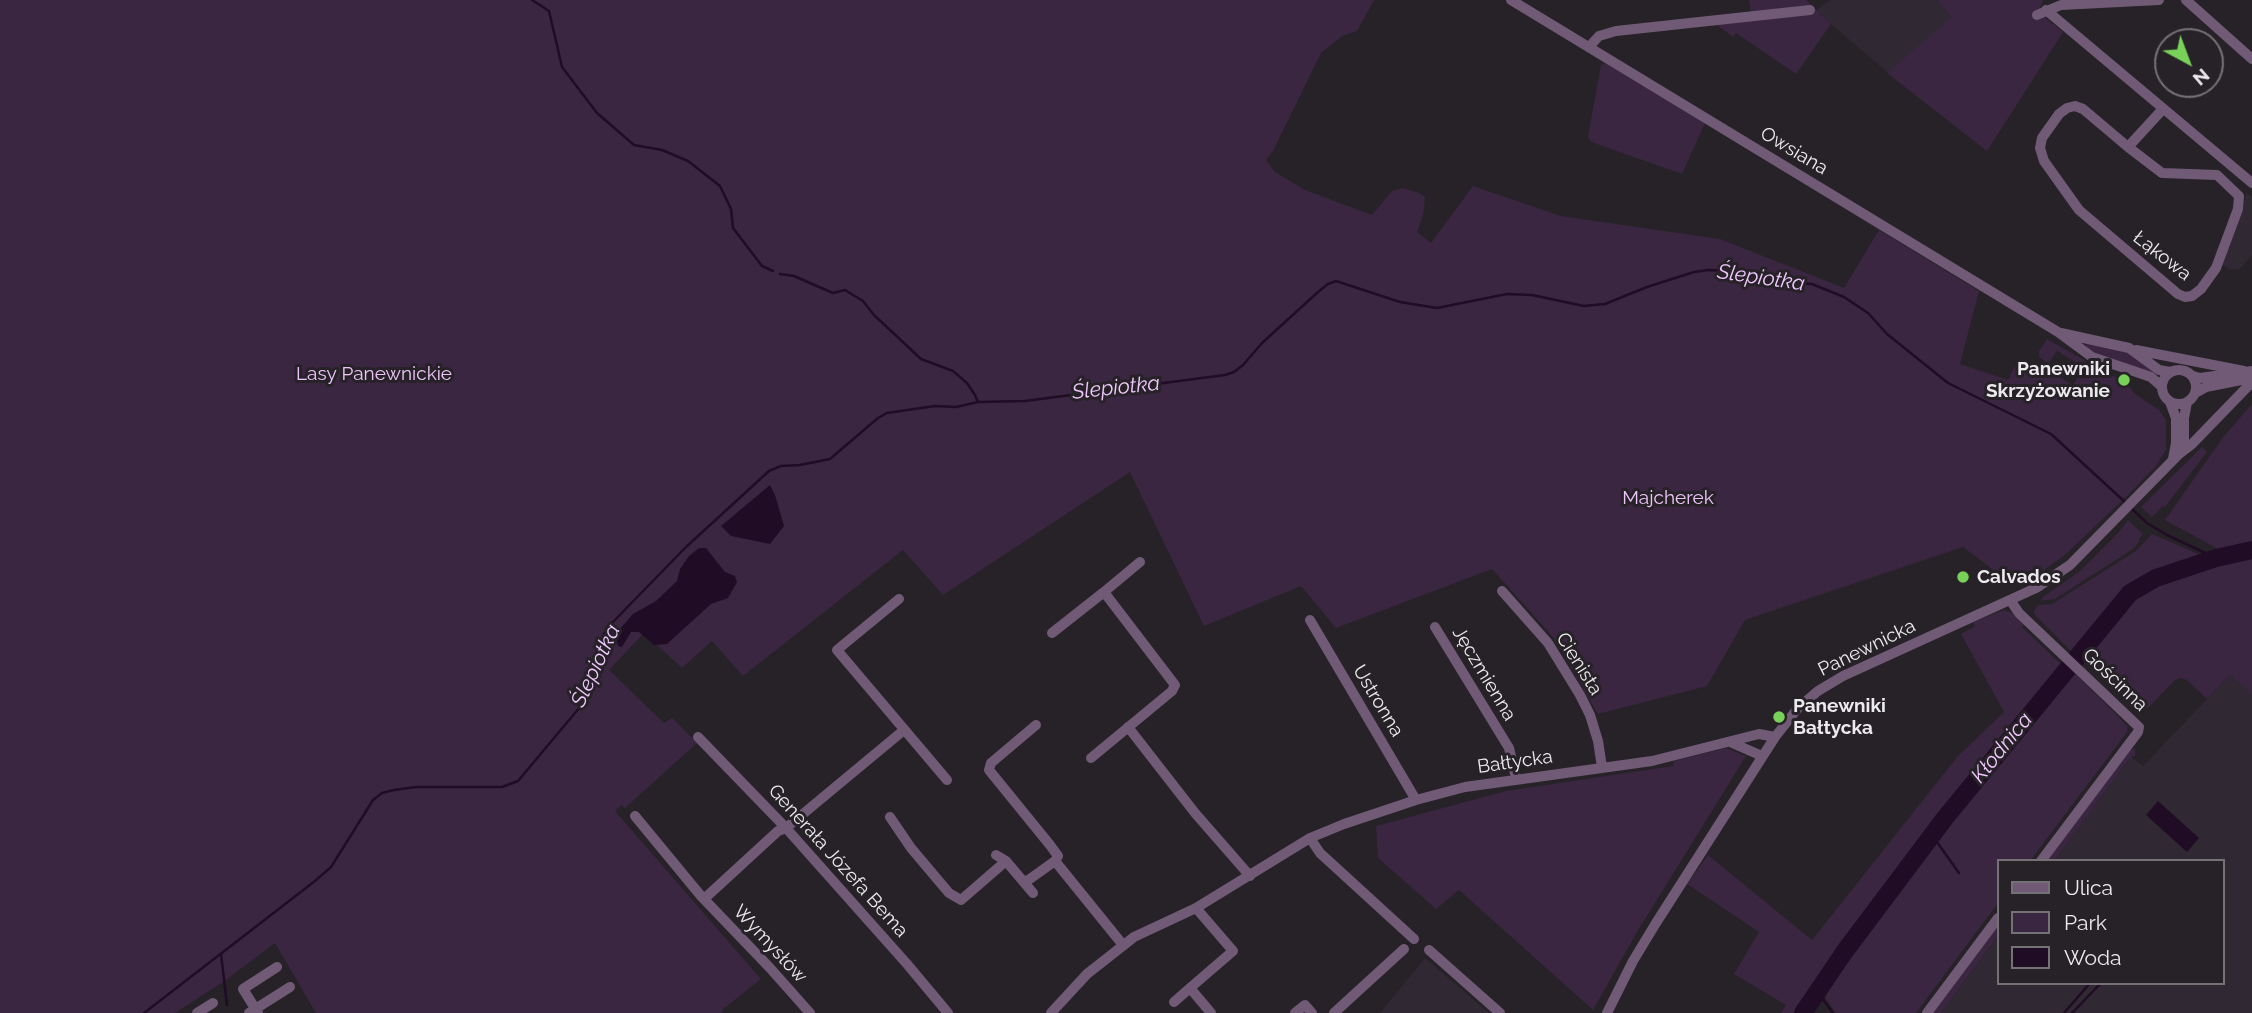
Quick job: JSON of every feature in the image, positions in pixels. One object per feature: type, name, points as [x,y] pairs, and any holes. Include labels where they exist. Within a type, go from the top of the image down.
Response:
[{"type":"street","name":"Owsiana","points":[[1511,0],[2058,332],[2081,350],[2102,361],[2151,377],[2161,386]]},
{"type":"street","points":[[2159,0],[2061,5],[2041,13],[2252,183]]},
{"type":"street","points":[[2186,0],[2252,59]]},
{"type":"street","points":[[1589,47],[1599,36],[1616,31],[1810,10]]},
{"type":"street","name":"Łąkowa","points":[[2075,106],[2083,109],[2128,147],[2162,173],[2217,176],[2239,195],[2238,209],[2216,268],[2201,289],[2192,296],[2178,294],[2079,210],[2044,161],[2040,148],[2042,138],[2059,114],[2075,106]]},
{"type":"street","points":[[2128,147],[2162,110]]},
{"type":"street","name":"Owsiana","points":[[2058,332],[2129,348],[2159,370],[2170,372]]},
{"type":"street","points":[[2081,350],[2082,341],[2088,338]]},
{"type":"street","points":[[2129,348],[2250,376]]},
{"type":"street","points":[[2176,457],[2176,418],[2170,402],[2163,395],[2161,386],[2164,377],[2180,369],[2200,378],[2250,376]]},
{"type":"street","points":[[2193,376],[2196,382],[2195,393]]},
{"type":"street","points":[[2176,457],[2184,440],[2187,402],[2195,393],[2206,387],[2250,376]]},
{"type":"street","name":"Panewnicka","points":[[1606,1013],[1640,948],[1762,756],[1798,708],[1834,681],[2010,600],[2060,573],[2188,448],[2250,376]]},
{"type":"street","points":[[2170,402],[2187,402]]},
{"type":"street","points":[[1052,633],[1140,562]]},
{"type":"street","name":"Cienista","points":[[1502,591],[1548,643],[1580,695],[1598,741],[1602,767]]},
{"type":"street","points":[[1091,758],[1172,691],[1175,685],[1104,592]]},
{"type":"street","points":[[899,599],[837,650],[947,780]]},
{"type":"street","name":"Gościnna","points":[[2010,600],[2019,613],[2139,727],[2138,732],[2043,859]]},
{"type":"street","name":"Ustronna","points":[[1310,620],[1416,800]]},
{"type":"street","name":"Jęczmienna","points":[[1435,627],[1509,748],[1516,778]]},
{"type":"street","points":[[1022,880],[1027,881],[1058,856],[989,770],[991,763],[1036,725]]},
{"type":"street","points":[[1128,727],[1195,813],[1250,876]]},
{"type":"street","name":"Wymysłów","points":[[704,899],[778,831],[786,828],[904,730]]},
{"type":"street","name":"Bałtycka","points":[[1051,1013],[1087,974],[1123,945],[1158,924],[1196,908],[1310,838],[1416,800],[1465,787],[1675,757],[1764,734],[1775,737]]},
{"type":"street","name":"Generała Józefa Bema","points":[[698,737],[786,828],[948,1013]]},
{"type":"street","points":[[1730,742],[1762,756]]},
{"type":"street","name":"Wymysłów","points":[[635,816],[704,899],[810,1013]]},
{"type":"street","points":[[890,817],[911,848],[949,893],[961,900],[1006,861]]},
{"type":"street","points":[[1310,838],[1320,853],[1415,939]]},
{"type":"street","points":[[996,855],[1006,861],[1033,893]]},
{"type":"street","points":[[1055,861],[1123,945]]},
{"type":"street","points":[[1174,1002],[1233,951],[1196,908]]},
{"type":"street","points":[[1927,1013],[1996,921]]},
{"type":"street","points":[[1334,1013],[1404,949]]},
{"type":"street","points":[[1429,950],[1500,1013]]},
{"type":"street","points":[[276,967],[243,989],[254,1012],[290,987]]},
{"type":"street","points":[[1190,988],[1211,1013]]},
{"type":"street","points":[[197,1013],[213,1003]]},
{"type":"street","points":[[1294,1013],[1305,1004],[1312,1013]]},
{"type":"shaded area","points":[[1830,0],[2043,0],[2040,8],[2043,16],[2063,32],[1987,151],[1894,78],[1831,24],[1817,10]]},
{"type":"shaded area","points":[[2247,193],[2252,197],[2252,255],[2239,270],[2229,269],[2222,264]]},
{"type":"shaded area","points":[[2230,675],[2252,695],[2252,1013],[1941,1013],[1996,939],[1996,985],[2224,985],[2224,859],[2055,859],[2131,757],[2143,766]]},
{"type":"shaded area","points":[[1425,958],[1489,1013],[1380,1013]]},
{"type":"green space","name":"Lasy Panewnickie","points":[[0,0],[1374,0],[1357,31],[1342,36],[1321,53],[1273,151],[1266,160],[1275,172],[1305,190],[1372,215],[1392,191],[1402,188],[1419,193],[1425,197],[1423,216],[1417,232],[1431,243],[1473,186],[1561,216],[1720,239],[1844,288],[1879,230],[1979,291],[1960,364],[2008,380],[2015,366],[2027,362],[2028,375],[2049,377],[2049,371],[2073,385],[2084,367],[2057,351],[2048,364],[2039,357],[2039,351],[2047,339],[2127,383],[2134,393],[2159,410],[2166,420],[2166,450],[2156,466],[2129,494],[2066,554],[2032,579],[2026,578],[2013,585],[1963,547],[1745,620],[1707,686],[1598,714],[1553,637],[1492,569],[1336,628],[1301,586],[1204,626],[1130,472],[943,595],[903,550],[743,676],[712,641],[682,668],[644,633],[609,670],[664,723],[672,718],[697,743],[625,808],[622,805],[615,811],[761,979],[722,1010],[722,1013],[316,1013],[275,943],[223,982],[175,1013],[0,1013]]},
{"type":"green space","points":[[1749,0],[1806,0],[1831,24],[1796,74],[1736,33],[1733,37],[1713,22],[1751,13]]},
{"type":"green space","points":[[1937,0],[2043,0],[2040,8],[2043,16],[2063,32],[1987,151],[1887,73],[1952,17]]},
{"type":"green space","points":[[1605,63],[1705,123],[1682,174],[1591,142],[1588,137],[1601,65]]},
{"type":"green space","points":[[2086,342],[2127,351],[2159,375],[2103,358],[2085,348]]},
{"type":"green space","points":[[2252,404],[2252,543],[2224,552],[2165,520],[2224,436]]},
{"type":"green space","points":[[2202,447],[2207,452],[2165,507],[2152,517],[2141,507]]},
{"type":"green space","points":[[2128,520],[2143,534],[2133,549],[2055,599],[2040,601],[2080,571]]},
{"type":"green space","points":[[2152,534],[2207,558],[2153,575],[2123,595],[2075,655],[2034,611],[2038,605],[2052,604],[2136,551]]},
{"type":"green space","points":[[2252,552],[2252,695],[2230,675],[2207,699],[2187,680],[2181,678],[2175,680],[2148,708],[2135,707],[2082,656],[2132,596],[2158,581]]},
{"type":"green space","points":[[2004,610],[2013,613],[2024,624],[2022,627],[2064,667],[1938,820],[1798,1013],[1781,1013],[1786,1005],[1734,974],[1759,932],[1687,884],[1708,855],[1812,940],[1958,756],[2004,712],[1961,634],[1975,626],[1973,622]]},
{"type":"green space","points":[[2073,672],[2127,726],[2127,732],[2032,859],[1996,859],[1996,906],[1916,1013],[1836,1013],[1826,999],[1824,986],[1949,818]]},
{"type":"green space","points":[[1726,748],[1746,756],[1637,932],[1593,1010],[1459,890],[1436,909],[1378,858],[1376,826],[1506,791],[1673,766],[1674,761]]},
{"type":"green space","points":[[2135,748],[2135,756],[2131,757],[2055,859],[2049,859],[2130,751]]},
{"type":"green space","points":[[1996,929],[1996,939],[1941,1013],[1933,1013]]},
{"type":"water","points":[[770,485],[784,526],[770,544],[731,536],[721,526]]},
{"type":"water","points":[[699,548],[706,548],[725,572],[735,576],[737,582],[728,598],[711,604],[667,644],[654,645],[639,632],[631,632],[622,647],[618,646],[616,636],[619,630],[633,614],[656,601],[677,581],[680,569]]},
{"type":"water","points":[[2158,801],[2199,838],[2187,852],[2146,815]]},
{"type":"waterway","points":[[532,0],[549,11],[562,67],[597,113],[634,145],[662,150],[688,161],[720,186],[731,209],[733,228],[762,266],[773,271]]},
{"type":"waterway","name":"Ślepiotka","points":[[144,1013],[331,867],[373,800],[382,793],[416,787],[502,787],[518,781],[585,701],[604,634],[610,625],[686,547],[769,471],[781,466],[830,459],[887,413],[935,406],[956,407],[978,402],[1025,401],[1234,372],[1318,292],[1336,281],[1400,302],[1437,308],[1507,294],[1532,295],[1584,306],[1605,304],[1647,287],[1708,270],[1736,271],[1780,282],[1812,284],[1844,297],[1868,313],[1887,334],[1948,383],[2051,434],[2126,503]]},
{"type":"waterway","points":[[780,274],[794,276],[833,293],[845,290],[863,301],[874,315],[921,359],[953,371],[967,383],[978,402]]},
{"type":"waterway","name":"Ślepiotka","points":[[2131,508],[2147,523],[2167,535],[2216,558]]},
{"type":"waterway","name":"Kłodnica","points":[[1803,1013],[1845,951],[1945,818],[2130,593],[2156,578],[2216,558],[2252,550]]},
{"type":"waterway","points":[[1932,835],[1959,873]]},
{"type":"waterway","points":[[221,954],[227,1005]]},
{"type":"waterway","points":[[2064,1013],[2088,985]]},
{"type":"waterway","points":[[2072,1013],[2099,985]]},
{"type":"waterway","points":[[1820,987],[1823,999],[1833,1013]]},
{"type":"place","name":"Panewniki Skrzyżowanie","points":[[2124,380]]},
{"type":"place","name":"Calvados","points":[[1963,577]]},
{"type":"place","name":"Panewniki Bałtycka","points":[[1779,717]]},
{"type":"park label","name":"Majcherek","points":[[1668,498]]}]
